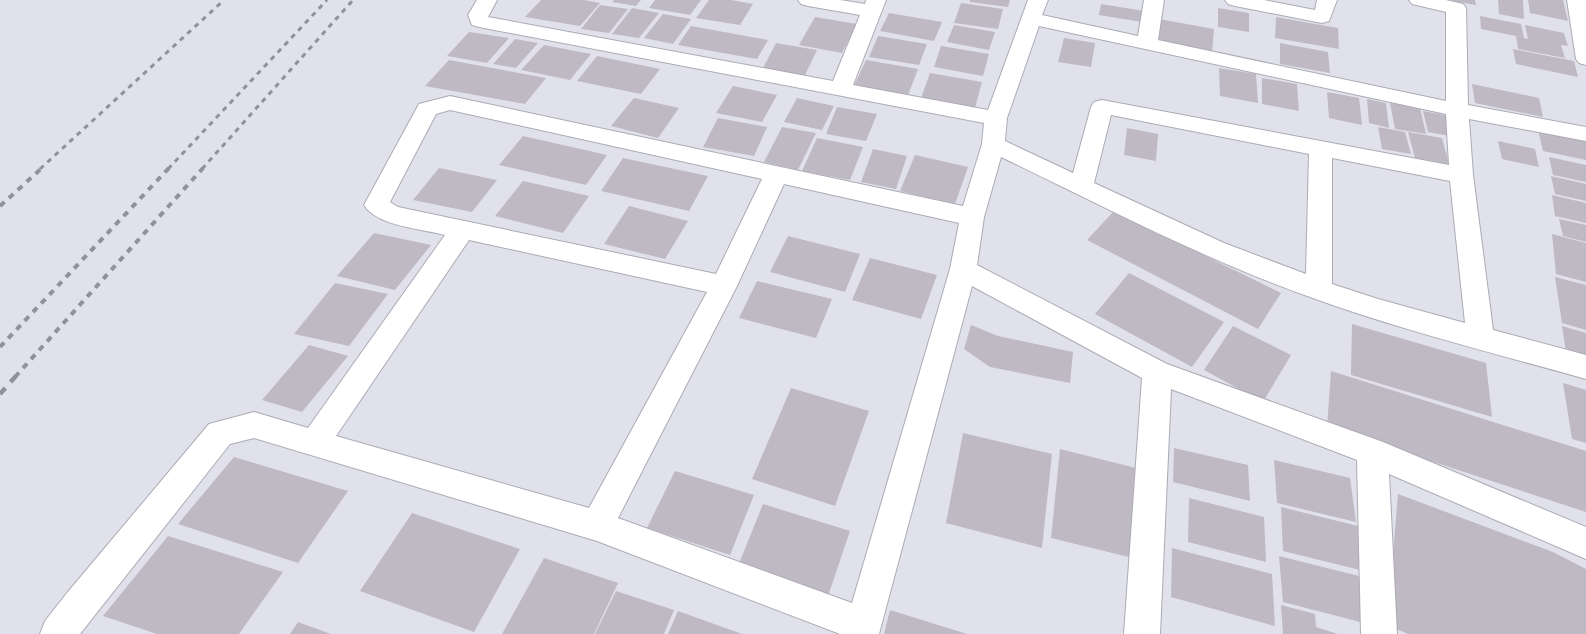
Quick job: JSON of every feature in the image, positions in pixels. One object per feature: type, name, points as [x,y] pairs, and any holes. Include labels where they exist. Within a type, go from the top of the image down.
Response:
[{"type":"street","points":[[487,0],[478,15],[479,21],[841,87],[996,118]]},
{"type":"street","points":[[808,0],[873,6],[841,87]]},
{"type":"street","points":[[1148,43],[1154,0]]},
{"type":"street","points":[[1235,0],[1322,17],[1327,0]]},
{"type":"street","points":[[1419,0],[1456,8],[1457,110],[1461,175],[1480,336]]},
{"type":"street","points":[[1577,0],[1586,60]]},
{"type":"street","points":[[58,634],[79,605],[220,433],[254,425],[597,526],[862,630],[963,269],[972,217],[993,144],[996,118],[1035,9],[1148,43],[1457,110],[1586,134]]},
{"type":"street","points":[[724,286],[391,214],[376,205],[427,109],[450,103],[972,217]]},
{"type":"street","points":[[1081,186],[1102,107],[1461,175]]},
{"type":"street","points":[[993,144],[1214,250],[1319,290],[1376,309],[1480,336],[1586,367]]},
{"type":"street","points":[[1319,290],[1321,149]]},
{"type":"street","points":[[597,526],[724,286],[776,175]]},
{"type":"street","points":[[315,442],[462,230]]},
{"type":"street","points":[[963,269],[1157,372],[1372,452],[1586,543]]},
{"type":"street","points":[[1142,634],[1157,372]]},
{"type":"street","points":[[1372,452],[1379,634]]},
{"type":"building","points":[[541,0],[584,0],[600,3],[580,26],[525,17]]},
{"type":"building","points":[[614,0],[641,0],[636,6],[612,2]]},
{"type":"building","points":[[655,0],[701,0],[690,15],[649,8]]},
{"type":"building","points":[[709,0],[731,0],[753,4],[740,25],[696,18]]},
{"type":"building","points":[[970,0],[1010,0],[1008,7],[970,2]]},
{"type":"building","points":[[1475,0],[1476,5],[1453,1]]},
{"type":"building","points":[[1498,0],[1523,0],[1524,19],[1499,14]]},
{"type":"building","points":[[1528,0],[1563,0],[1568,21],[1530,13]]},
{"type":"building","points":[[961,3],[1003,9],[998,29],[954,23]]},
{"type":"building","points":[[1101,4],[1144,11],[1142,22],[1099,15]]},
{"type":"building","points":[[600,5],[628,9],[609,33],[581,29]]},
{"type":"building","points":[[632,8],[659,13],[639,38],[612,34]]},
{"type":"building","points":[[1218,8],[1249,13],[1249,32],[1218,27]]},
{"type":"building","points":[[889,13],[942,22],[934,41],[880,31]]},
{"type":"building","points":[[663,14],[691,19],[673,44],[644,38]]},
{"type":"building","points":[[1480,16],[1521,24],[1524,38],[1528,39],[1525,25],[1564,33],[1568,46],[1561,45],[1565,58],[1518,49],[1516,36],[1481,29]]},
{"type":"building","points":[[815,17],[857,24],[842,53],[799,45]]},
{"type":"building","points":[[1276,17],[1338,28],[1339,49],[1275,38]]},
{"type":"building","points":[[1159,19],[1214,29],[1212,53],[1155,42]]},
{"type":"building","points":[[954,25],[995,32],[989,50],[947,42]]},
{"type":"building","points":[[691,26],[768,40],[757,59],[678,45]]},
{"type":"building","points":[[469,32],[509,38],[487,63],[447,56]]},
{"type":"building","points":[[878,36],[927,44],[919,65],[869,57]]},
{"type":"building","points":[[1064,38],[1095,43],[1091,67],[1058,62]]},
{"type":"building","points":[[515,39],[538,43],[516,68],[493,64]]},
{"type":"building","points":[[776,43],[817,50],[805,75],[763,68]]},
{"type":"building","points":[[1280,43],[1328,52],[1330,73],[1280,64]]},
{"type":"building","points":[[544,45],[591,54],[570,80],[521,70]]},
{"type":"building","points":[[941,46],[989,54],[983,76],[934,67]]},
{"type":"building","points":[[1513,49],[1574,61],[1578,77],[1516,64]]},
{"type":"building","points":[[597,56],[660,69],[641,94],[577,81]]},
{"type":"building","points":[[449,60],[546,78],[525,104],[425,86]]},
{"type":"building","points":[[866,60],[918,69],[907,98],[853,88]]},
{"type":"building","points":[[1219,68],[1256,74],[1258,103],[1220,96]]},
{"type":"building","points":[[930,73],[982,82],[975,108],[921,98]]},
{"type":"building","points":[[1262,78],[1297,84],[1299,111],[1262,104]]},
{"type":"building","points":[[1472,84],[1539,98],[1543,117],[1475,103]]},
{"type":"building","points":[[733,86],[777,95],[762,122],[716,113]]},
{"type":"building","points":[[1327,92],[1359,98],[1362,125],[1329,118]]},
{"type":"building","points":[[634,98],[679,108],[658,138],[611,126]]},
{"type":"building","points":[[797,98],[834,106],[822,130],[784,122]]},
{"type":"building","points":[[1367,99],[1386,103],[1389,128],[1369,123]]},
{"type":"building","points":[[1390,103],[1420,108],[1426,134],[1395,129]]},
{"type":"building","points":[[837,107],[877,114],[866,141],[826,134]]},
{"type":"building","points":[[1423,111],[1450,116],[1455,137],[1428,132]]},
{"type":"building","points":[[718,118],[767,127],[754,156],[703,147]]},
{"type":"building","points":[[782,127],[816,133],[798,170],[764,162]]},
{"type":"building","points":[[1378,127],[1405,132],[1411,154],[1382,149]]},
{"type":"building","points":[[1127,128],[1158,134],[1156,161],[1124,155]]},
{"type":"building","points":[[1538,130],[1586,140],[1586,160],[1543,151]]},
{"type":"building","points":[[1408,132],[1442,138],[1449,164],[1415,158]]},
{"type":"building","points":[[523,136],[607,155],[586,185],[499,165]]},
{"type":"building","points":[[817,138],[863,147],[850,180],[802,171]]},
{"type":"building","points":[[1498,141],[1535,149],[1539,167],[1502,159]]},
{"type":"building","points":[[873,149],[907,156],[896,189],[861,182]]},
{"type":"building","points":[[915,155],[968,167],[955,204],[900,191]]},
{"type":"building","points":[[1549,157],[1586,165],[1586,182],[1553,175]]},
{"type":"building","points":[[623,158],[708,176],[689,211],[601,191]]},
{"type":"building","points":[[439,168],[497,180],[472,212],[413,200]]},
{"type":"building","points":[[1551,176],[1586,184],[1586,201],[1555,194]]},
{"type":"building","points":[[523,181],[589,196],[563,233],[495,216]]},
{"type":"building","points":[[1552,195],[1586,203],[1586,223],[1555,216]]},
{"type":"building","points":[[629,206],[688,221],[665,259],[604,244]]},
{"type":"building","points":[[1114,211],[1281,293],[1258,329],[1087,240]]},
{"type":"building","points":[[1559,219],[1586,225],[1586,242],[1563,236]]},
{"type":"building","points":[[374,233],[431,245],[395,290],[337,276]]},
{"type":"building","points":[[1552,234],[1586,243],[1586,282],[1556,274]]},
{"type":"building","points":[[788,236],[860,254],[845,292],[770,272]]},
{"type":"building","points":[[870,258],[937,275],[921,319],[852,300]]},
{"type":"building","points":[[1129,273],[1224,322],[1192,367],[1095,314]]},
{"type":"building","points":[[1555,277],[1586,285],[1586,330],[1562,323]]},
{"type":"building","points":[[757,281],[832,299],[816,338],[739,318]]},
{"type":"building","points":[[335,283],[388,294],[349,346],[294,334]]},
{"type":"building","points":[[1352,324],[1486,363],[1492,417],[1351,375]]},
{"type":"building","points":[[971,325],[998,336],[1073,352],[1070,383],[990,367],[964,349]]},
{"type":"building","points":[[1233,326],[1291,355],[1263,402],[1204,370]]},
{"type":"building","points":[[1562,326],[1586,333],[1586,358],[1566,352]]},
{"type":"building","points":[[309,345],[348,356],[302,412],[262,400]]},
{"type":"building","points":[[1331,371],[1586,451],[1586,512],[1327,427]]},
{"type":"building","points":[[1563,383],[1586,390],[1586,443],[1572,439]]},
{"type":"building","points":[[791,388],[869,411],[835,506],[752,479]]},
{"type":"building","points":[[963,433],[1052,454],[1042,548],[946,523]]},
{"type":"building","points":[[1174,448],[1248,465],[1250,501],[1173,482]]},
{"type":"building","points":[[1060,449],[1140,469],[1137,559],[1051,538]]},
{"type":"building","points":[[234,457],[348,491],[298,563],[178,524]]},
{"type":"building","points":[[1274,460],[1350,478],[1356,522],[1277,503]]},
{"type":"building","points":[[675,471],[754,495],[730,555],[647,528]]},
{"type":"building","points":[[1398,494],[1553,552],[1586,569],[1586,634],[1408,634],[1387,625]]},
{"type":"building","points":[[1189,498],[1264,517],[1266,562],[1188,542]]},
{"type":"building","points":[[763,504],[850,531],[828,596],[738,566]]},
{"type":"building","points":[[1281,507],[1358,526],[1364,571],[1283,551]]},
{"type":"building","points":[[412,513],[520,549],[474,632],[360,591]]},
{"type":"building","points":[[168,536],[283,572],[239,634],[157,634],[103,616]]},
{"type":"building","points":[[1172,548],[1272,574],[1275,626],[1171,597]]},
{"type":"building","points":[[1279,556],[1359,576],[1364,623],[1283,602]]},
{"type":"building","points":[[544,558],[618,583],[594,634],[502,634]]},
{"type":"building","points":[[616,591],[674,610],[664,634],[595,634]]},
{"type":"building","points":[[1281,605],[1315,614],[1316,627],[1338,634],[1283,634]]},
{"type":"building","points":[[890,610],[967,634],[884,634]]},
{"type":"building","points":[[678,611],[742,634],[668,634]]},
{"type":"building","points":[[298,622],[331,634],[290,634]]},
{"type":"railway","points":[[40,169],[224,0]]},
{"type":"railway","points":[[168,169],[327,0]]},
{"type":"railway","points":[[202,169],[353,0]]},
{"type":"railway","points":[[0,206],[42,168]]},
{"type":"railway","points":[[0,347],[169,168]]},
{"type":"railway","points":[[15,377],[203,168]]},
{"type":"railway","points":[[0,394],[16,376]]}]
